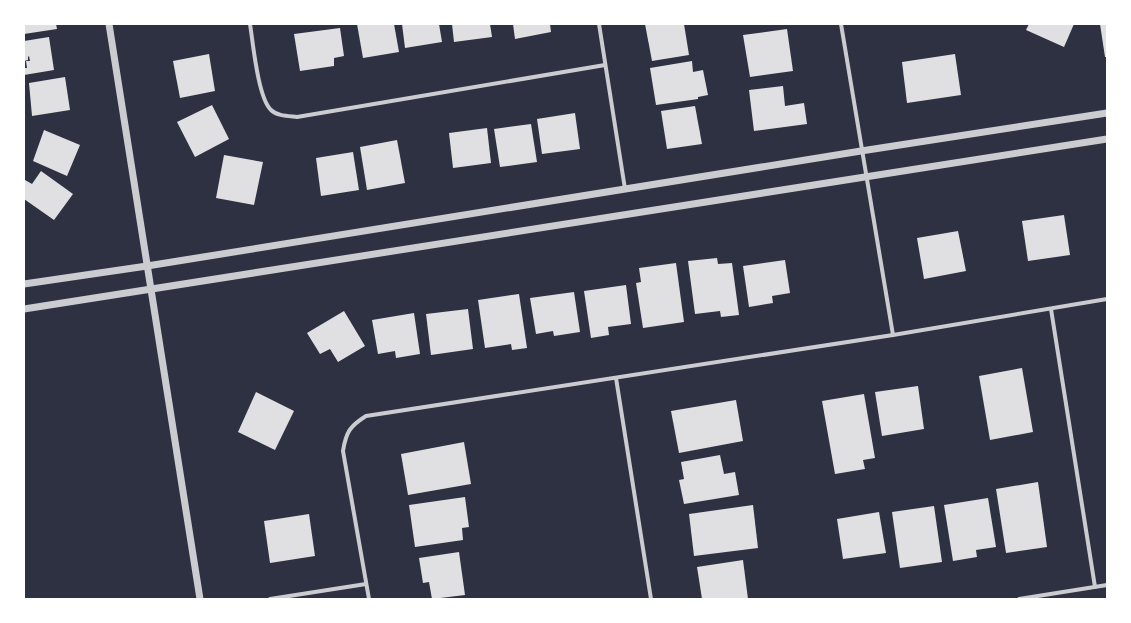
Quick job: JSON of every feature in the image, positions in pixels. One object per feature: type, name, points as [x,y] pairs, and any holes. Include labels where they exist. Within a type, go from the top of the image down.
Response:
[{"type":"street","points":[[110,24],[150,289],[200,599]]},
{"type":"street","points":[[250,24],[262,96],[271,110],[283,116],[297,117],[605,65]]},
{"type":"street","points":[[599,24],[625,188]]},
{"type":"street","points":[[841,24],[865,176],[893,335]]},
{"type":"street","points":[[24,284],[147,266],[625,188],[1107,113]]},
{"type":"street","points":[[24,309],[1107,139]]},
{"type":"street","points":[[369,599],[343,450],[346,435],[354,423],[366,416],[893,335],[1107,299]]},
{"type":"street","points":[[1050,309],[1095,587]]},
{"type":"street","points":[[616,378],[651,599]]},
{"type":"street","points":[[270,599],[366,584]]},
{"type":"street","points":[[1019,599],[1107,585]]},
{"type":"building","points":[[24,24],[56,24],[57,29],[24,34]]},
{"type":"building","points":[[357,24],[394,24],[399,52],[363,58]]},
{"type":"building","points":[[402,24],[439,24],[442,42],[405,48]]},
{"type":"building","points":[[452,24],[490,24],[492,37],[454,42]]},
{"type":"building","points":[[513,24],[550,24],[551,32],[515,39]]},
{"type":"building","points":[[645,24],[684,24],[689,55],[652,61]]},
{"type":"building","points":[[1029,24],[1074,24],[1064,47],[1026,30]]},
{"type":"building","points":[[1100,24],[1107,24],[1107,57],[1105,57]]},
{"type":"building","points":[[340,28],[344,56],[334,58],[334,66],[300,71],[294,34]]},
{"type":"building","points":[[787,29],[793,71],[750,77],[743,35]]},
{"type":"building","points":[[49,37],[54,70],[24,75],[24,68],[27,68],[26,61],[30,61],[29,56],[28,60],[24,61],[24,41]]},
{"type":"building","points":[[209,54],[215,91],[180,98],[173,61]]},
{"type":"building","points":[[955,54],[961,95],[907,103],[902,62]]},
{"type":"building","points":[[692,61],[693,72],[703,70],[708,95],[698,97],[698,99],[656,105],[650,68]]},
{"type":"building","points":[[65,77],[70,110],[32,116],[29,83]]},
{"type":"building","points":[[783,86],[785,106],[804,103],[807,124],[754,131],[749,90]]},
{"type":"building","points":[[212,105],[229,139],[195,157],[177,122]]},
{"type":"building","points":[[695,106],[702,144],[667,149],[661,111]]},
{"type":"building","points":[[575,113],[580,149],[542,154],[537,119]]},
{"type":"building","points":[[531,124],[537,162],[500,167],[494,129]]},
{"type":"building","points":[[487,128],[491,163],[453,168],[449,133]]},
{"type":"building","points":[[44,130],[80,145],[67,176],[33,161]]},
{"type":"building","points":[[397,140],[405,183],[367,190],[360,147]]},
{"type":"building","points":[[353,152],[359,190],[321,196],[316,158]]},
{"type":"building","points":[[224,155],[263,162],[254,205],[216,198]]},
{"type":"building","points":[[41,171],[73,194],[54,220],[24,199],[24,181],[25,180],[32,184]]},
{"type":"building","points":[[1064,215],[1070,255],[1028,261],[1022,221]]},
{"type":"building","points":[[958,231],[966,271],[924,279],[917,238]]},
{"type":"building","points":[[717,258],[718,264],[732,263],[739,315],[721,317],[720,311],[695,314],[688,261]]},
{"type":"building","points":[[785,260],[790,293],[772,296],[773,303],[749,307],[743,266]]},
{"type":"building","points":[[676,263],[684,322],[643,328],[636,283],[641,282],[639,268]]},
{"type":"building","points":[[626,285],[631,324],[608,327],[609,335],[591,338],[584,291]]},
{"type":"building","points":[[574,292],[580,332],[554,336],[553,331],[536,334],[530,298]]},
{"type":"building","points":[[519,294],[527,348],[512,350],[511,344],[485,348],[478,300]]},
{"type":"building","points":[[468,309],[473,349],[431,355],[426,314]]},
{"type":"building","points":[[344,311],[365,346],[338,362],[330,349],[320,354],[307,333]]},
{"type":"building","points":[[414,313],[420,354],[396,358],[395,351],[378,354],[372,320]]},
{"type":"building","points":[[1022,368],[1033,432],[990,440],[979,376]]},
{"type":"building","points":[[918,386],[924,429],[882,436],[875,392]]},
{"type":"building","points":[[256,392],[294,411],[275,450],[238,432]]},
{"type":"building","points":[[864,394],[875,458],[863,460],[865,469],[835,474],[822,401]]},
{"type":"building","points":[[736,400],[743,441],[679,453],[671,411]]},
{"type":"building","points":[[464,442],[471,484],[408,495],[401,454]]},
{"type":"building","points":[[720,455],[724,474],[735,472],[739,495],[684,504],[679,480],[684,479],[681,462]]},
{"type":"building","points":[[1038,482],[1047,547],[1006,553],[996,489]]},
{"type":"building","points":[[465,497],[469,527],[462,528],[463,540],[415,547],[409,505]]},
{"type":"building","points":[[988,498],[996,547],[976,550],[977,557],[953,561],[944,505]]},
{"type":"building","points":[[753,505],[758,548],[694,556],[689,514]]},
{"type":"building","points":[[934,506],[942,562],[900,568],[892,512]]},
{"type":"building","points":[[879,512],[886,553],[843,559],[837,519]]},
{"type":"building","points":[[309,514],[315,556],[270,563],[264,521]]},
{"type":"building","points":[[459,552],[465,595],[432,599],[429,582],[423,583],[419,558]]},
{"type":"building","points":[[743,560],[748,599],[702,599],[697,567]]}]
